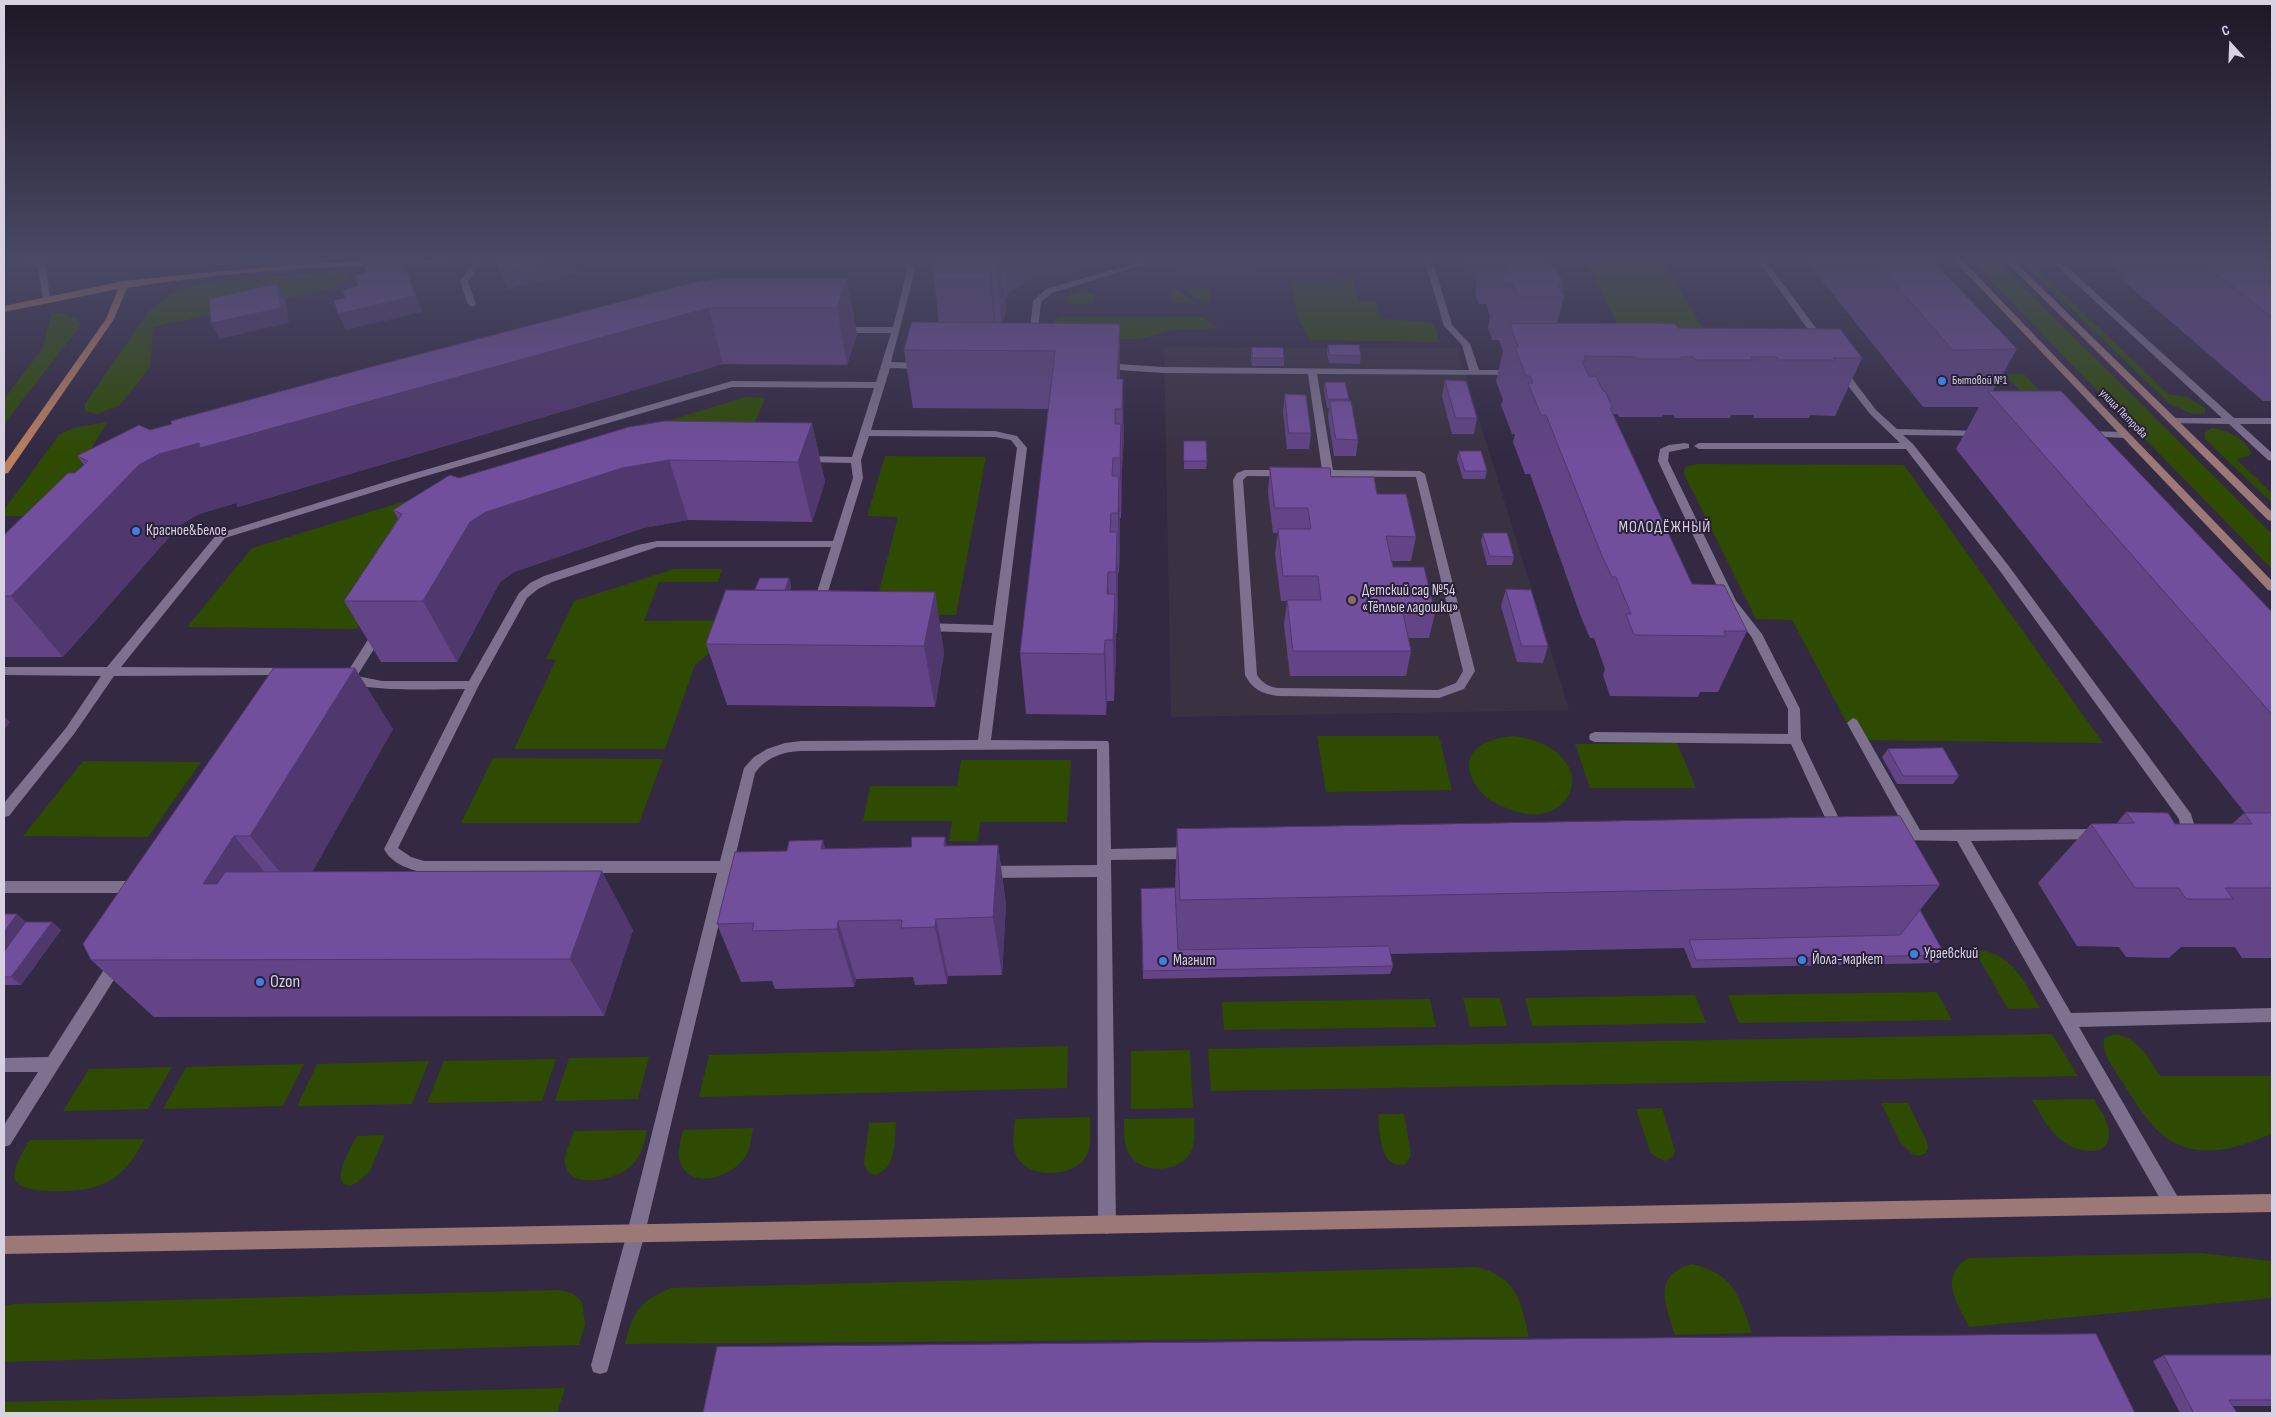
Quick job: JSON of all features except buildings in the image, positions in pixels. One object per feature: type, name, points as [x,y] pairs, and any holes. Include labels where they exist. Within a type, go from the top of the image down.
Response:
[{"type":"main road","points":[[4,471],[106,324]]},
{"type":"main road","name":"улица Петрова","points":[[2020,324],[2272,587]]},
{"type":"main road","name":"улица Петрова","points":[[2074,324],[2272,518]]},
{"type":"main road","points":[[4,1245],[2272,1203]]},
{"type":"lane","points":[[818,614],[837,544],[858,478],[856,460],[898,324]]},
{"type":"lane","points":[[1032,349],[1035,324]]},
{"type":"lane","points":[[1447,324],[1466,344],[1476,372]]},
{"type":"lane","points":[[1808,324],[1826,349]]},
{"type":"lane","points":[[2125,324],[2272,458]]},
{"type":"lane","points":[[827,330],[896,330]]},
{"type":"lane","points":[[886,366],[934,366]]},
{"type":"lane","points":[[1094,366],[1157,370],[1522,373]]},
{"type":"lane","points":[[1839,371],[1873,412],[1909,446],[2004,568],[2186,818],[2187,824],[2185,829],[2161,833]]},
{"type":"lane","points":[[1312,372],[1328,473]]},
{"type":"lane","points":[[4,812],[70,731],[110,672],[221,536],[415,476],[732,384],[879,385]]},
{"type":"lane","points":[[2174,421],[2272,422]]},
{"type":"lane","points":[[1896,432],[1992,433]]},
{"type":"lane","points":[[865,433],[995,434],[1014,438],[1019,442],[1023,454],[984,744]]},
{"type":"lane","points":[[2076,434],[2126,434]]},
{"type":"lane","points":[[1685,446],[1670,448],[1664,452],[1663,461],[1731,603],[1756,634],[1794,709],[1795,738],[1846,837],[1824,837]]},
{"type":"lane","points":[[1699,446],[1909,446]]},
{"type":"lane","points":[[798,459],[856,460]]},
{"type":"lane","points":[[1250,473],[1328,473],[1420,474],[1469,671],[1460,686],[1439,694],[1278,692],[1269,691],[1254,681],[1251,674],[1238,477],[1250,473]]},
{"type":"lane","points":[[748,867],[424,867],[408,863],[397,857],[391,849],[473,685],[523,596],[534,586],[548,579],[642,547],[657,544],[837,544]]},
{"type":"lane","points":[[386,621],[344,678],[382,685],[473,685]]},
{"type":"lane","points":[[912,627],[998,629]]},
{"type":"lane","points":[[4,672],[303,672],[298,680]]},
{"type":"lane","points":[[1853,723],[1916,835]]},
{"type":"lane","points":[[1594,737],[1795,738]]},
{"type":"lane","points":[[600,1365],[636,1233],[749,772],[761,758],[780,748],[800,746],[1103,744],[1107,1224]]},
{"type":"lane","points":[[1879,836],[2114,834]]},
{"type":"lane","points":[[1961,835],[2172,1205]]},
{"type":"lane","points":[[1104,854],[1208,852]]},
{"type":"lane","points":[[968,873],[1104,871]]},
{"type":"lane","points":[[4,887],[156,887]]},
{"type":"lane","points":[[4,1139],[124,951]]},
{"type":"lane","points":[[2067,1020],[2272,1015]]},
{"type":"lane","points":[[4,1065],[52,1064]]},
{"type":"shaded area","name":"Детский сад №54 «Тёплые ладошки»","points":[[1164,347],[1457,348],[1569,710],[1171,717]]},
{"type":"green space","points":[[49,324],[80,324],[4,424],[4,399],[42,349]]},
{"type":"green space","points":[[140,324],[166,324],[153,327],[150,367],[120,405],[97,414],[85,411],[85,404]]},
{"type":"green space","points":[[1054,324],[1212,324],[1218,328],[1173,330],[1140,339],[1052,339]]},
{"type":"green space","points":[[1301,324],[1433,324],[1440,342],[1310,340]]},
{"type":"green space","points":[[1618,324],[1701,324],[1711,341],[1626,340]]},
{"type":"green space","points":[[2033,324],[2061,324],[2272,534],[2272,569]]},
{"type":"green space","points":[[2087,324],[2095,324],[2168,394],[2187,397],[2205,408],[2205,413],[2192,414],[2170,404]]},
{"type":"green space","points":[[2005,374],[2024,374],[2043,395],[2024,395]]},
{"type":"green space","points":[[746,397],[765,398],[743,451],[425,523],[357,629],[187,627],[252,548]]},
{"type":"green space","points":[[107,422],[65,493],[46,516],[4,516],[4,510],[59,435],[73,428]]},
{"type":"green space","points":[[2212,428],[2235,436],[2248,448],[2251,453],[2249,456],[2236,459],[2272,493],[2272,503],[2205,439],[2205,432]]},
{"type":"green space","points":[[885,456],[986,457],[956,615],[873,614],[898,517],[867,516]]},
{"type":"green space","points":[[1697,464],[1904,465],[2103,743],[1856,740],[1792,620],[1756,619],[1684,474],[1685,467]]},
{"type":"green space","points":[[674,569],[722,569],[718,582],[659,582],[644,621],[732,620],[727,638],[695,665],[665,749],[514,749],[556,660],[546,659],[574,601]]},
{"type":"green space","points":[[1317,736],[1439,736],[1452,790],[1326,792]]},
{"type":"green space","points":[[1515,736],[1545,745],[1563,758],[1571,774],[1571,790],[1563,803],[1548,812],[1528,814],[1496,804],[1479,791],[1471,775],[1469,765],[1471,756],[1476,749],[1493,740]]},
{"type":"green space","points":[[1677,743],[1696,788],[1590,788],[1575,744]]},
{"type":"green space","points":[[493,758],[663,759],[639,823],[461,823]]},
{"type":"green space","points":[[961,760],[1071,760],[1067,822],[980,822],[978,841],[949,841],[952,821],[863,821],[870,786],[957,786]]},
{"type":"green space","points":[[83,761],[201,762],[148,837],[23,836]]},
{"type":"green space","points":[[1974,950],[1987,951],[2006,961],[2022,978],[2040,1008],[2008,1009]]},
{"type":"green space","points":[[1937,992],[1952,1020],[1739,1023],[1728,995]]},
{"type":"green space","points":[[1695,995],[1706,1023],[1532,1026],[1525,998]]},
{"type":"green space","points":[[1463,998],[1500,998],[1507,1026],[1470,1027]]},
{"type":"green space","points":[[1430,999],[1436,1027],[1224,1030],[1222,1002]]},
{"type":"green space","points":[[2052,1034],[2078,1076],[1211,1091],[1208,1049]]},
{"type":"green space","points":[[2115,1034],[2123,1036],[2142,1049],[2161,1076],[2272,1076],[2272,1134],[2238,1146],[2217,1150],[2199,1150],[2184,1147],[2171,1141],[2150,1122],[2109,1062],[2104,1038]]},
{"type":"green space","points":[[1068,1046],[1067,1088],[699,1097],[709,1055]]},
{"type":"green space","points":[[1190,1050],[1193,1108],[1131,1109],[1131,1051]]},
{"type":"green space","points":[[649,1057],[638,1099],[555,1101],[569,1058]]},
{"type":"green space","points":[[556,1059],[542,1101],[427,1103],[444,1061]]},
{"type":"green space","points":[[429,1061],[412,1104],[297,1106],[317,1064]]},
{"type":"green space","points":[[304,1064],[283,1106],[163,1109],[186,1067]]},
{"type":"green space","points":[[172,1067],[148,1109],[63,1111],[89,1069]]},
{"type":"green space","points":[[2094,1099],[2106,1120],[2109,1137],[2106,1145],[2094,1151],[2077,1149],[2057,1137],[2049,1128],[2032,1100]]},
{"type":"green space","points":[[1881,1103],[1908,1103],[1927,1142],[1928,1148],[1926,1153],[1919,1156],[1912,1154],[1900,1142]]},
{"type":"green space","points":[[1662,1108],[1675,1151],[1674,1156],[1665,1161],[1654,1156],[1650,1151],[1636,1109]]},
{"type":"green space","points":[[1378,1114],[1404,1114],[1411,1155],[1406,1164],[1397,1165],[1386,1156],[1381,1140]]},
{"type":"green space","points":[[1090,1117],[1089,1151],[1081,1163],[1073,1168],[1063,1172],[1042,1172],[1031,1169],[1017,1157],[1013,1143],[1015,1119]]},
{"type":"green space","points":[[1194,1118],[1193,1148],[1186,1159],[1179,1164],[1162,1169],[1153,1168],[1137,1163],[1128,1153],[1124,1139],[1124,1119]]},
{"type":"green space","points":[[896,1122],[891,1160],[882,1172],[875,1175],[868,1172],[864,1163],[869,1123]]},
{"type":"green space","points":[[753,1128],[747,1154],[739,1164],[722,1175],[703,1179],[694,1177],[686,1172],[681,1164],[679,1151],[683,1130]]},
{"type":"green space","points":[[647,1130],[638,1158],[632,1165],[616,1175],[594,1180],[583,1180],[574,1177],[568,1171],[565,1157],[574,1131]]},
{"type":"green space","points":[[385,1135],[370,1171],[358,1182],[350,1186],[343,1184],[341,1179],[342,1167],[357,1136]]},
{"type":"green space","points":[[145,1139],[124,1170],[100,1185],[86,1189],[56,1191],[28,1189],[20,1185],[16,1180],[17,1164],[30,1140]]},
{"type":"green space","points":[[2200,1253],[2272,1261],[2272,1298],[1969,1327],[1953,1291],[1952,1282],[1954,1274],[1959,1266],[1968,1258]]},
{"type":"green space","points":[[1691,1264],[1717,1273],[1726,1280],[1738,1297],[1752,1333],[1675,1335],[1666,1303],[1666,1284],[1670,1276]]},
{"type":"green space","points":[[1477,1267],[1501,1277],[1515,1292],[1523,1312],[1529,1337],[625,1344],[631,1324],[639,1309],[651,1298],[671,1288]]},
{"type":"green space","points":[[560,1290],[574,1294],[582,1302],[585,1324],[579,1345],[4,1362],[4,1306],[13,1304]]},
{"type":"green space","points":[[565,1388],[557,1413],[4,1413],[4,1402]]},
{"type":"place","name":"Бытовой №1","points":[[1942,381]]},
{"type":"place","name":"Красное&Белое","points":[[136,531]]},
{"type":"place","name":"Детский сад №54 «Тёплые ладошки»","points":[[1352,600]]},
{"type":"place","name":"Ураевский","points":[[1914,954]]},
{"type":"place","name":"Йола-маркет","points":[[1802,960]]},
{"type":"place","name":"Магнит","points":[[1163,961]]},
{"type":"place","name":"Ozon","points":[[260,982]]},
{"type":"district","name":"МОЛОДЁЖНЫЙ","points":[[1665,528]]}]
